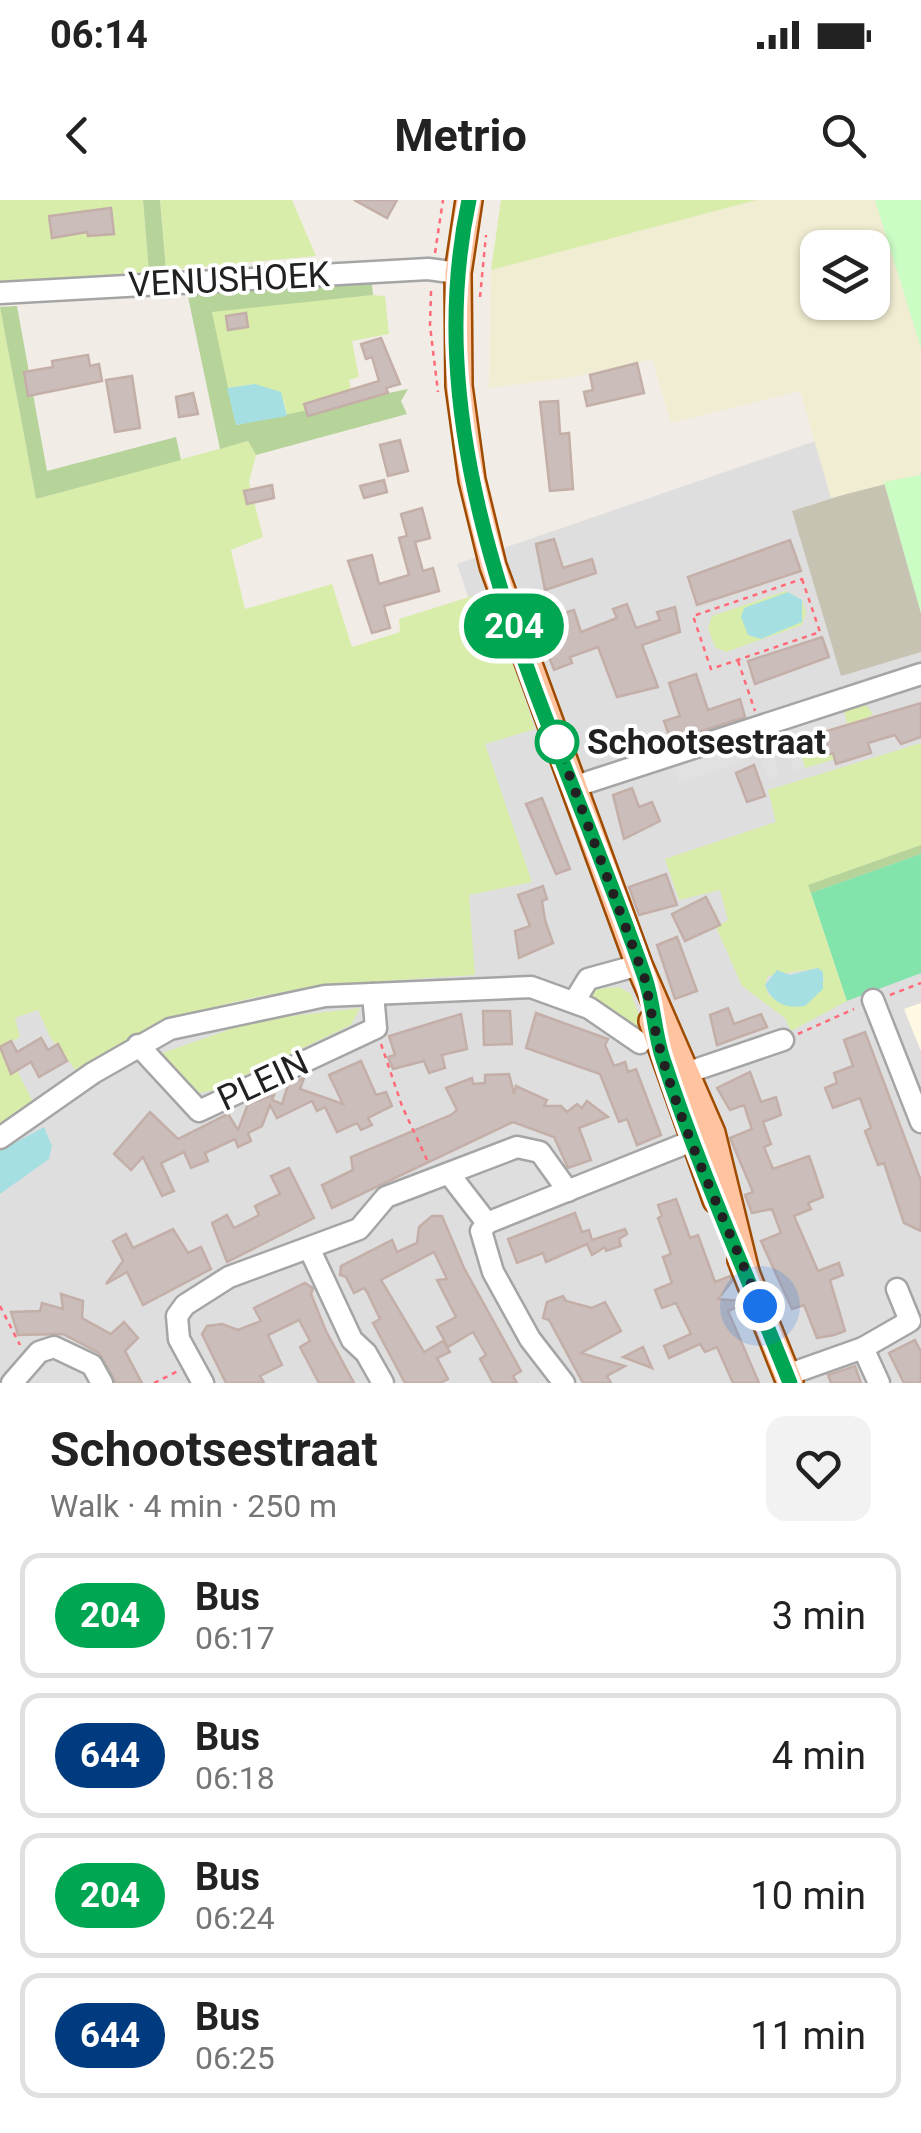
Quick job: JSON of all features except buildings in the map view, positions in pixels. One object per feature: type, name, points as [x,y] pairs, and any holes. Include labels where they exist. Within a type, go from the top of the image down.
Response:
[{"type":"main road","points":[[469,200],[470,273],[460,386],[472,480],[493,566],[643,973],[689,1072],[702,1137],[746,1272],[788,1379]]},
{"type":"main road","points":[[643,973],[662,1058],[702,1137]]},
{"type":"street","name":"VENUSHOEK","points":[[0,293],[428,269],[470,273]]},
{"type":"street","points":[[574,787],[921,674]]},
{"type":"street","points":[[574,1002],[588,980],[643,973]]},
{"type":"street","name":"PLEIN","points":[[0,1138],[138,1045],[170,1029],[248,1008],[325,996],[531,988],[574,1002],[640,1043]]},
{"type":"street","points":[[373,994],[376,1028]]},
{"type":"street","points":[[874,1000],[921,1122]]},
{"type":"street","name":"PLEIN","points":[[138,1045],[199,1110],[376,1028]]},
{"type":"street","points":[[662,1058],[689,1072],[783,1040]]},
{"type":"street","points":[[564,1383],[530,1339],[493,1272],[480,1231],[486,1224],[702,1137]]},
{"type":"street","points":[[203,1383],[178,1327],[177,1316],[185,1305],[230,1277],[359,1229],[386,1198],[518,1147],[540,1152],[568,1191]]},
{"type":"street","points":[[443,1177],[486,1224]]},
{"type":"street","points":[[310,1250],[352,1340],[366,1352],[383,1383]]},
{"type":"street","points":[[788,1379],[862,1348],[910,1321],[897,1289]]},
{"type":"street","points":[[12,1383],[39,1352],[54,1347],[92,1365],[102,1383]]},
{"type":"street","points":[[862,1348],[879,1383]]},
{"type":"path","points":[[470,273],[480,308]]},
{"type":"path","points":[[802,579],[820,632],[738,660],[711,669],[693,616],[802,579]]},
{"type":"path","points":[[738,660],[760,728]]},
{"type":"path","points":[[783,1040],[921,983]]},
{"type":"path","points":[[376,1028],[402,1106],[443,1177]]},
{"type":"path","points":[[0,1306],[29,1362]]},
{"type":"path","points":[[154,1383],[192,1363]]},
{"type":"shaded area","points":[[757,200],[875,200],[884,230],[800,230],[800,320],[890,320],[890,248],[921,348],[921,475],[831,498],[800,391],[671,423],[652,359],[574,377],[489,388],[491,270]]},
{"type":"shaded area","points":[[882,418],[921,581],[921,1383],[0,1383],[0,995],[86,965],[116,1039],[462,961],[449,736],[506,708],[457,564]]},
{"type":"shaded area","points":[[884,482],[921,613],[921,652],[841,676],[792,511]]},
{"type":"shaded area","points":[[844,711],[847,723],[796,739],[805,768],[794,771],[781,730]]},
{"type":"shaded area","points":[[768,735],[780,775],[769,779],[759,755],[679,784],[673,765]]},
{"type":"shaded area","points":[[921,1003],[921,1051],[904,1009]]},
{"type":"green space","points":[[0,200],[143,200],[149,272],[0,285]]},
{"type":"green space","points":[[143,200],[160,200],[166,270],[149,272]]},
{"type":"green space","points":[[160,200],[292,200],[316,256],[166,270]]},
{"type":"green space","points":[[501,200],[757,200],[491,270]]},
{"type":"green space","points":[[875,200],[921,200],[921,348],[890,248],[890,230],[884,230]]},
{"type":"green space","points":[[371,276],[373,295],[212,312],[236,425],[408,389],[401,401],[407,414],[256,455],[248,441],[220,449],[187,292]]},
{"type":"green space","points":[[385,296],[389,334],[352,341],[359,377],[349,380],[353,401],[287,416],[284,401],[255,384],[227,388],[212,312],[215,309]]},
{"type":"green space","points":[[17,306],[47,471],[176,437],[181,460],[36,499],[0,307]]},
{"type":"green space","points":[[0,307],[36,499],[248,441],[256,455],[249,482],[263,537],[231,550],[245,609],[332,584],[352,647],[400,632],[399,619],[488,591],[535,729],[485,744],[532,882],[469,895],[475,975],[320,987],[217,1006],[168,1022],[121,1044],[77,1072],[50,1037],[38,1010],[15,1018],[20,1037],[4,1045],[33,1102],[0,1123]]},
{"type":"green space","points":[[921,475],[921,613],[884,482]]},
{"type":"green space","points":[[786,591],[802,600],[806,613],[802,625],[726,652],[715,647],[708,628],[712,616]]},
{"type":"green space","points":[[866,705],[873,714],[867,718],[821,733],[827,754],[833,753],[835,759],[805,768],[796,739],[847,724],[844,711]]},
{"type":"green space","points":[[921,743],[921,845],[809,885],[847,1001],[791,1031],[785,1018],[742,986],[716,927],[728,920],[720,890],[679,900],[665,859],[776,822],[768,790]],"holes":[[[818,968],[825,980],[769,996],[765,985],[768,976]]]},
{"type":"green space","points":[[921,845],[921,854],[811,893],[808,885]]},
{"type":"green space","points":[[921,854],[921,973],[847,1001],[811,893]]},
{"type":"green space","points":[[619,987],[631,994],[650,1043],[584,998],[581,990]]},
{"type":"green space","points":[[360,1008],[351,1025],[214,1090],[195,1094],[157,1055],[256,1020]]},
{"type":"water","points":[[255,384],[281,392],[287,416],[236,425],[227,388]]},
{"type":"water","points":[[788,592],[802,600],[802,622],[761,639],[748,635],[741,617],[744,608]]},
{"type":"water","points":[[818,968],[823,972],[823,989],[805,1006],[781,1004],[765,985],[777,970],[790,975]]},
{"type":"water","points":[[44,1127],[52,1146],[49,1159],[0,1194],[0,1151]]},
{"type":"bus line","name":"204","points":[[469,200],[458,272],[460,386],[472,480],[493,566],[646,982],[662,1058],[692,1141],[790,1383]]},
{"type":"place","name":"Schootsestraat","points":[[557,742]]},
{"type":"route","points":[[557,742],[646,982],[662,1058],[705,1176],[760,1306]]}]
